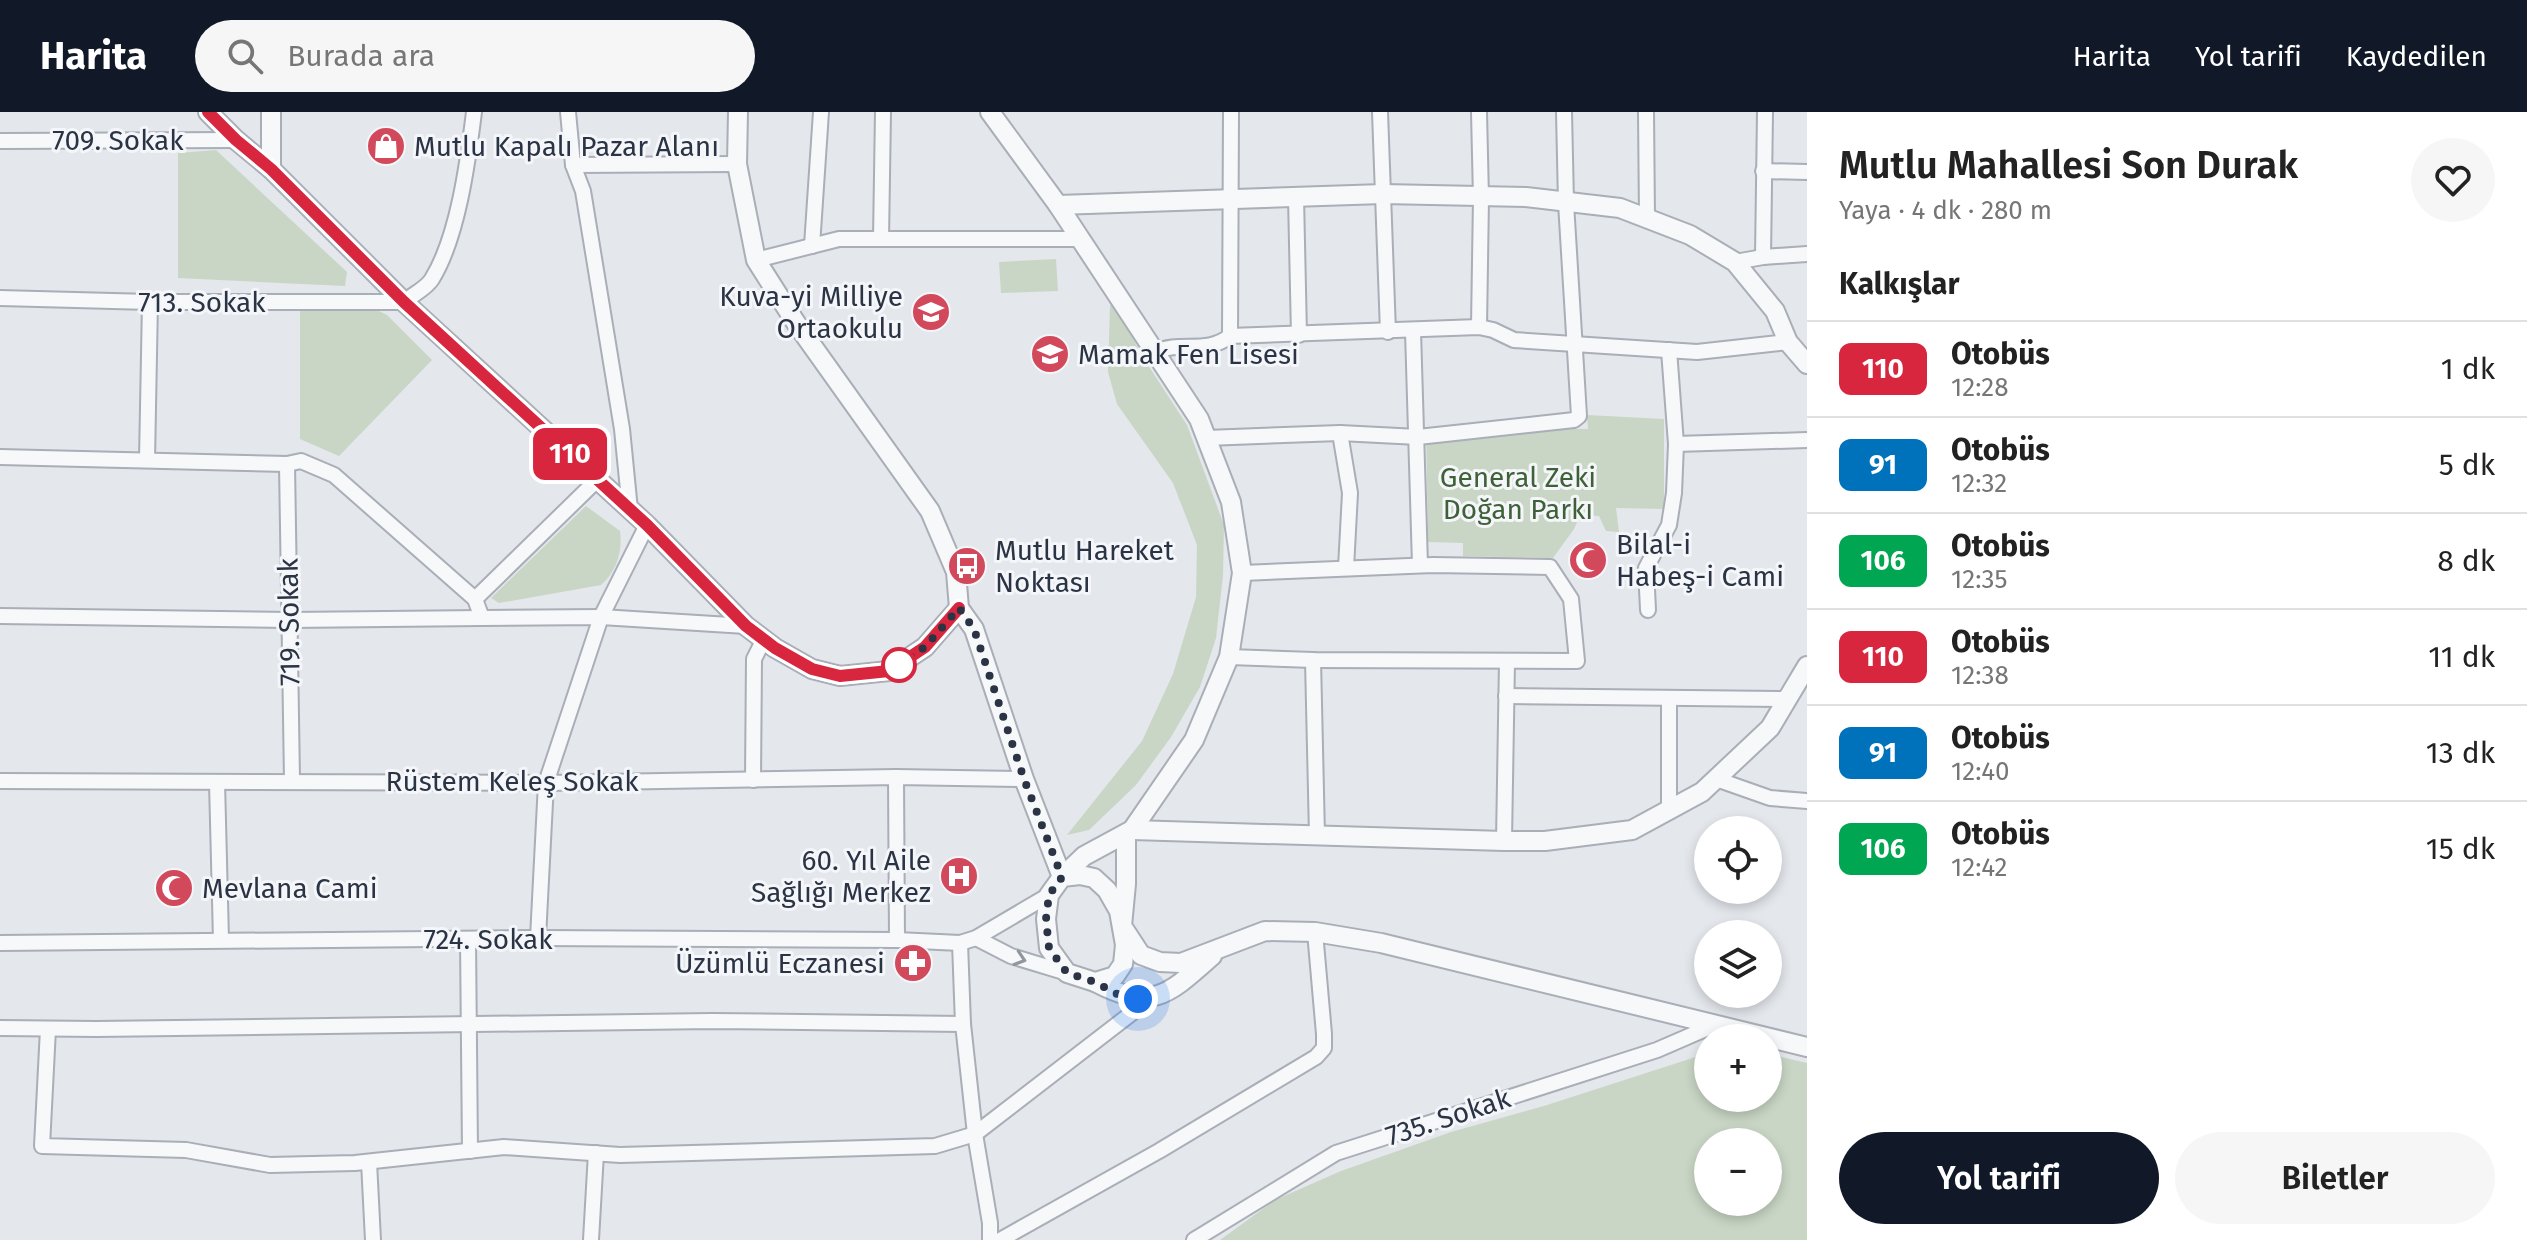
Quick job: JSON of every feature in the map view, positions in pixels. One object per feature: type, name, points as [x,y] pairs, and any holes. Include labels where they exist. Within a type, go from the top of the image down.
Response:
[{"type":"street","points":[[208,112],[271,169],[404,302],[647,525],[746,626],[764,639],[812,669],[840,676],[889,671],[925,647],[959,608]]},
{"type":"street","points":[[271,112],[271,169]]},
{"type":"street","points":[[404,302],[431,281],[449,239],[466,174],[474,112]]},
{"type":"street","points":[[568,112],[573,165],[583,191],[622,429],[630,510]]},
{"type":"street","points":[[738,112],[737,164],[756,260],[796,323],[930,511],[956,572],[959,608],[974,629],[1024,779],[1062,877]]},
{"type":"street","points":[[812,246],[821,112]]},
{"type":"street","points":[[881,239],[883,112]]},
{"type":"street","points":[[990,112],[1058,205],[1199,419],[1231,502],[1242,573],[1229,657],[1194,740],[1129,833],[1084,856],[1049,895],[1046,919],[1049,948],[1067,973]]},
{"type":"street","points":[[1230,336],[1231,112]]},
{"type":"street","points":[[1380,112],[1388,332]]},
{"type":"street","points":[[1479,112],[1479,327]]},
{"type":"street","points":[[1206,438],[1340,433],[1418,437],[1574,420],[1579,416],[1566,203],[1564,112]]},
{"type":"street","points":[[1646,112],[1647,218]]},
{"type":"street","points":[[1763,257],[1765,112]]},
{"type":"street","name":"709. Sokak","points":[[0,141],[236,140]]},
{"type":"street","points":[[573,165],[737,164]]},
{"type":"street","points":[[1763,171],[1807,172]]},
{"type":"street","points":[[1058,205],[1383,194],[1526,197],[1620,208],[1690,235],[1735,262],[1775,311],[1788,342],[1807,364]]},
{"type":"street","points":[[1296,197],[1299,335]]},
{"type":"street","points":[[756,260],[839,239],[1080,239]]},
{"type":"street","points":[[1735,262],[1807,254]]},
{"type":"street","name":"713. Sokak","points":[[0,298],[150,302],[404,302]]},
{"type":"street","points":[[147,460],[150,302]]},
{"type":"street","points":[[1155,352],[1173,347],[1213,346],[1230,336],[1479,327],[1514,340],[1697,352],[1788,342]]},
{"type":"street","points":[[1413,331],[1420,565]]},
{"type":"street","points":[[1648,610],[1646,568],[1669,525],[1676,444],[1669,350]]},
{"type":"street","points":[[1340,433],[1350,493],[1346,568]]},
{"type":"street","points":[[1676,444],[1807,440]]},
{"type":"street","points":[[0,457],[287,464],[301,461],[334,475],[475,599],[482,618]]},
{"type":"street","name":"719. Sokak","points":[[287,464],[292,780]]},
{"type":"street","points":[[475,599],[597,480]]},
{"type":"street","points":[[538,938],[546,783],[601,617],[647,525]]},
{"type":"street","points":[[1229,657],[1577,661],[1571,599],[1550,567],[1420,565],[1242,573]]},
{"type":"street","points":[[0,616],[289,620],[601,617],[746,626]]},
{"type":"street","points":[[753,780],[754,659],[764,639]]},
{"type":"street","points":[[1313,660],[1317,836]]},
{"type":"street","points":[[1504,841],[1507,661]]},
{"type":"street","points":[[1129,833],[1545,841],[1632,830],[1702,792],[1716,779],[1770,728],[1807,666]]},
{"type":"street","points":[[1506,696],[1787,699]]},
{"type":"street","points":[[1669,698],[1669,810]]},
{"type":"street","points":[[896,777],[897,940]]},
{"type":"street","name":"Rüstem Keleş Sokak","points":[[0,781],[546,783],[896,777],[1024,779]]},
{"type":"street","points":[[1716,779],[1770,798],[1807,801]]},
{"type":"street","points":[[217,782],[221,940]]},
{"type":"street","points":[[1129,833],[1122,926],[1141,955],[1160,962],[1181,963],[1265,931],[1315,932],[1381,943],[1717,1024]]},
{"type":"street","points":[[1062,877],[1080,875],[1094,878],[1107,890],[1119,911],[1125,945],[1123,964],[1115,976],[1095,982]]},
{"type":"street","name":"724. Sokak","points":[[0,943],[538,938],[960,943],[976,938],[1049,895]]},
{"type":"street","points":[[1000,1240],[1159,1151],[1316,1057],[1324,1048],[1324,1034],[1315,932]]},
{"type":"street","points":[[976,938],[1011,956],[1138,999],[1164,994],[1189,977],[1220,949]]},
{"type":"street","points":[[468,939],[470,1151]]},
{"type":"street","points":[[960,943],[963,1024],[990,1240]]},
{"type":"street","points":[[48,1029],[42,1146],[186,1150],[270,1165],[369,1162],[504,1147],[620,1155],[935,1146],[975,1134],[1154,996]]},
{"type":"street","points":[[0,1028],[712,1021],[963,1024]]},
{"type":"street","name":"735. Sokak","points":[[1194,1240],[1336,1153],[1657,1050],[1694,1034]]},
{"type":"street","points":[[1782,1040],[1806,1046]]},
{"type":"street","points":[[591,1240],[596,1153]]},
{"type":"street","points":[[369,1162],[373,1240]]},
{"type":"green space","points":[[216,150],[347,272],[345,286],[178,278],[178,153]]},
{"type":"green space","points":[[1056,259],[1058,291],[1001,293],[999,262]]},
{"type":"green space","points":[[1115,302],[1142,356],[1187,425],[1224,525],[1223,575],[1216,638],[1200,687],[1171,737],[1136,785],[1089,830],[1067,835],[1142,741],[1173,674],[1196,597],[1197,545],[1173,483],[1117,404],[1108,372],[1110,306]]},
{"type":"green space","points":[[375,309],[387,315],[432,360],[339,456],[300,439],[300,310]]},
{"type":"green space","name":"General Zeki Doğan Parkı","points":[[1587,415],[1664,419],[1664,509],[1616,508],[1619,532],[1606,531],[1599,516],[1580,515],[1553,558],[1463,556],[1463,543],[1428,542],[1426,427],[1588,429]]},
{"type":"green space","points":[[586,506],[620,531],[617,561],[601,585],[499,603],[491,598]]},
{"type":"green space","points":[[1782,1057],[1807,1063],[1807,1240],[1220,1240],[1275,1200],[1341,1171],[1451,1132],[1694,1058],[1694,1112],[1782,1112]]},
{"type":"bus line","name":"110","points":[[208,112],[271,169],[404,302],[647,525],[746,626],[775,648],[812,669],[840,676],[889,671],[925,647],[959,608]]},
{"type":"place","name":"Mutlu Kapalı Pazar Alanı","points":[[386,146]]},
{"type":"place","name":"Kuva-yi Milliye Ortaokulu","points":[[931,312]]},
{"type":"place","name":"Mamak Fen Lisesi","points":[[1050,354]]},
{"type":"place","name":"Bilal-i Habeş-i Cami","points":[[1588,560]]},
{"type":"place","name":"Mutlu Hareket Noktası","points":[[967,566]]},
{"type":"place","name":"60. Yıl Aile Sağlığı Merkez","points":[[959,876]]},
{"type":"place","name":"Mevlana Cami","points":[[174,888]]},
{"type":"place","name":"Üzümlü Eczanesi","points":[[913,963]]},
{"type":"route","points":[[899,665],[925,647],[959,608],[974,629],[1024,779],[1062,877],[1049,895],[1046,919],[1049,948],[1067,973],[1095,982],[1119,995],[1138,999]]}]
